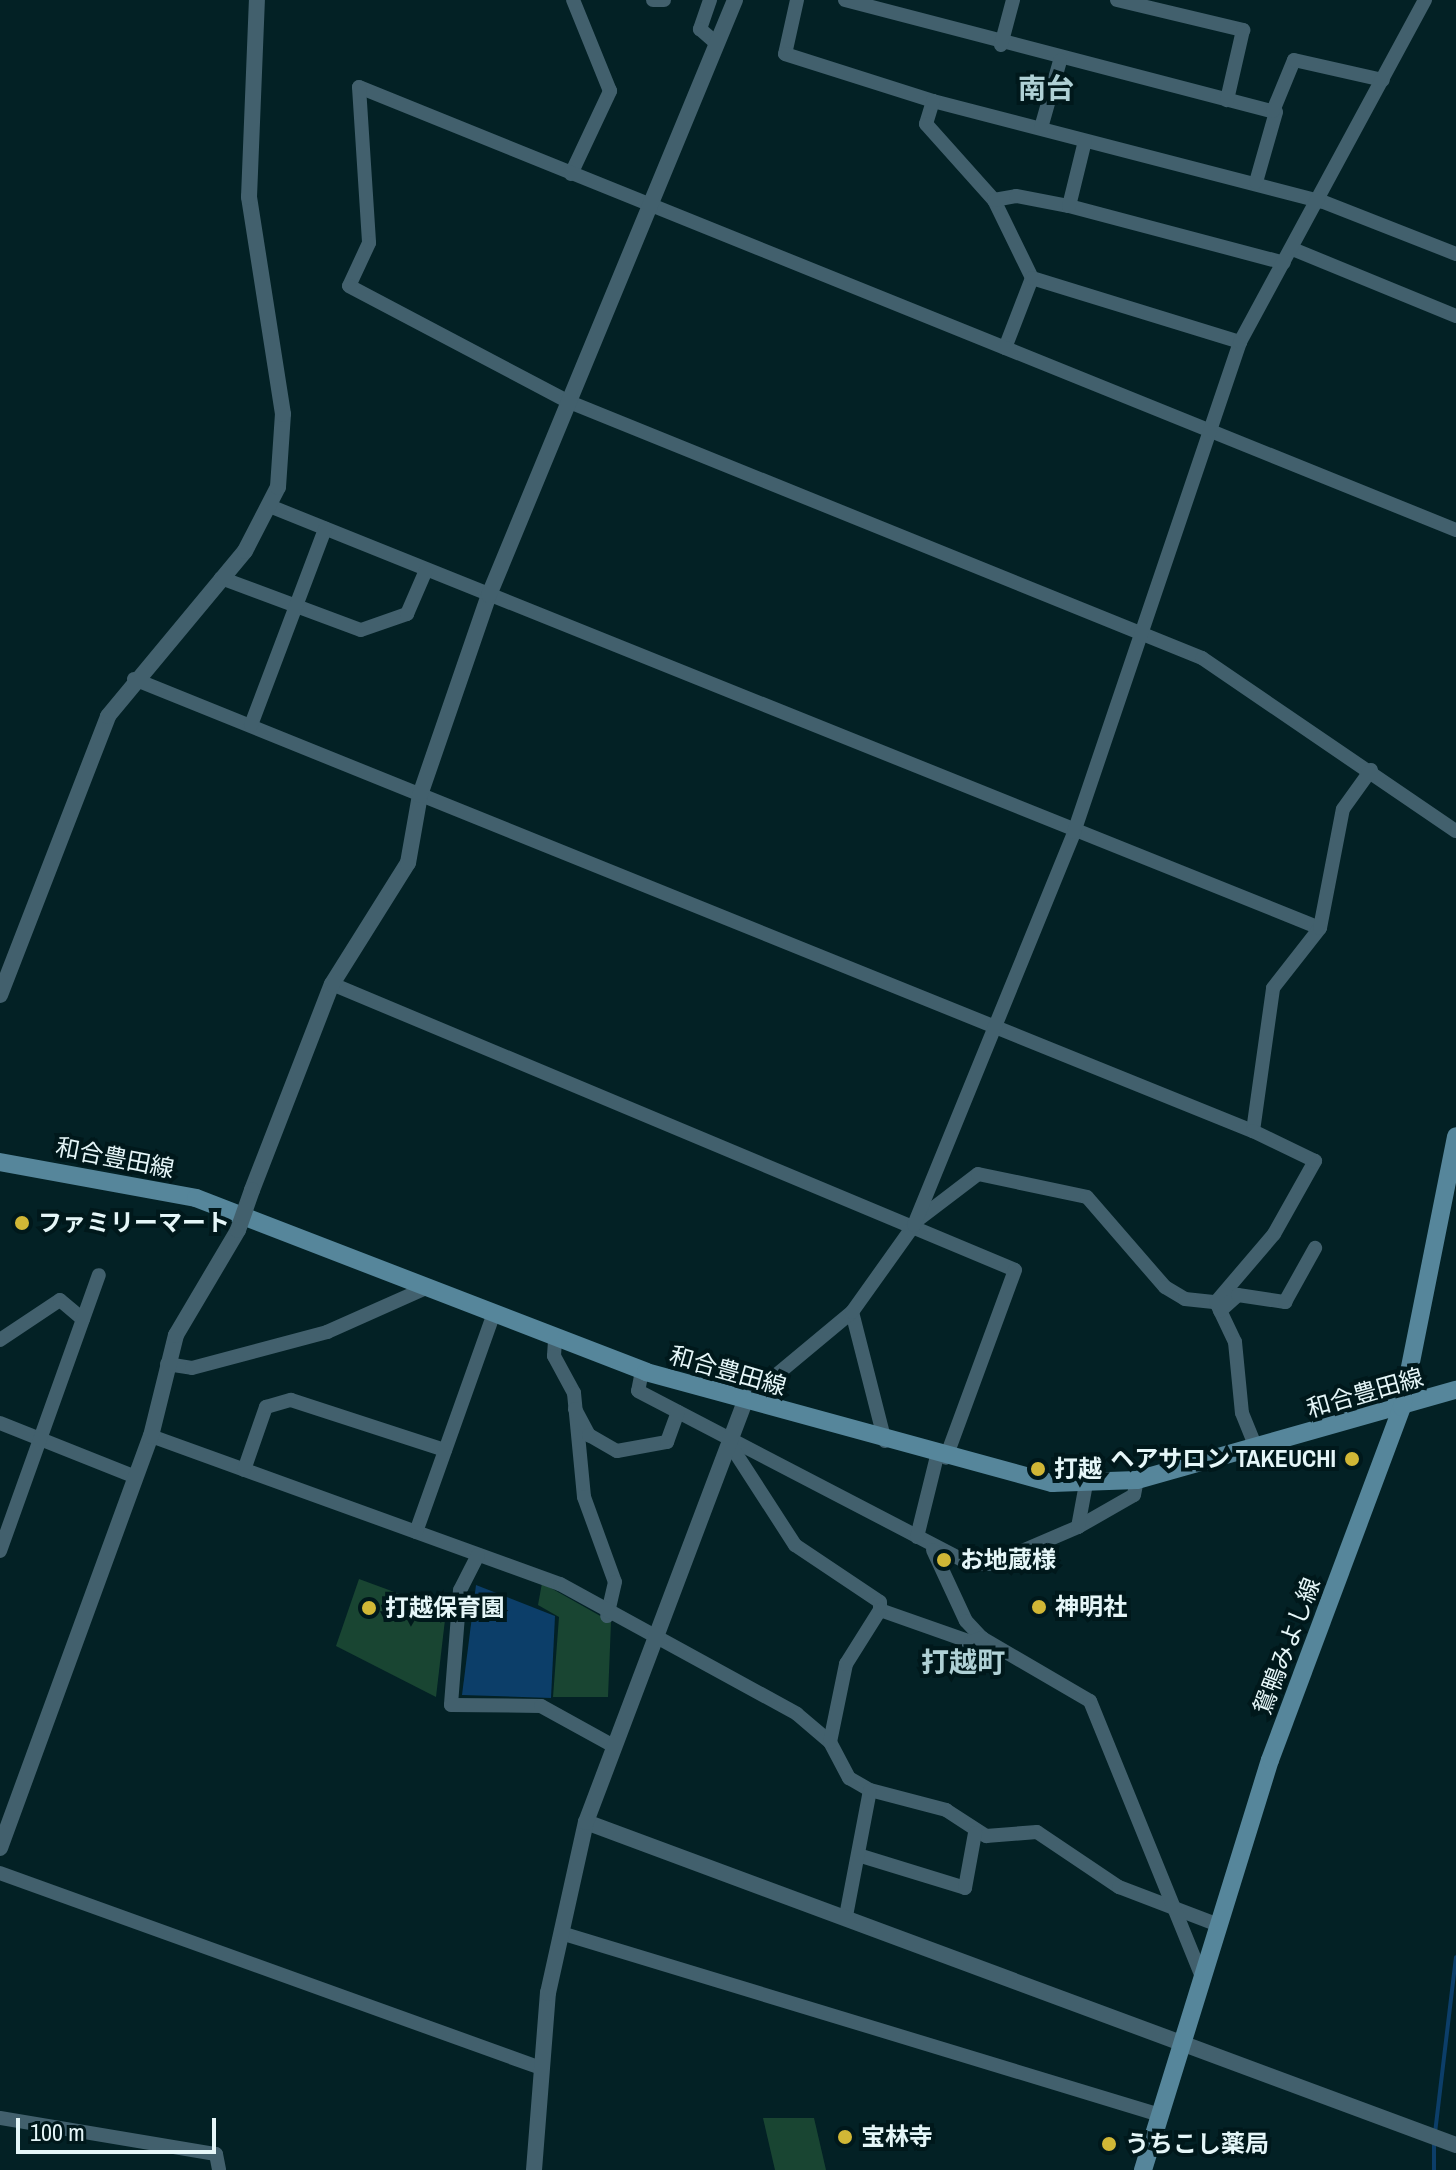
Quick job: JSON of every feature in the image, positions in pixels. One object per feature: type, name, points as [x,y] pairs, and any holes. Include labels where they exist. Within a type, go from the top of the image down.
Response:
[{"type":"main road","name":"鴛鴨みよし線","points":[[1143,2170],[1216,1924],[1402,1407],[1456,1136]]},
{"type":"main road","name":"和合豊田線","points":[[0,1162],[196,1198],[555,1341],[642,1371],[942,1457],[1086,1484],[1137,1480],[1456,1390]]},
{"type":"street","points":[[0,995],[92,749],[134,679],[221,578],[272,507],[285,440],[249,197],[257,0]]},
{"type":"street","points":[[571,174],[610,91],[573,0]]},
{"type":"street","points":[[653,0],[664,0]]},
{"type":"street","points":[[710,0],[700,29],[715,42]]},
{"type":"street","points":[[0,1848],[151,1436],[167,1364],[238,1230],[332,984],[408,863],[420,795],[489,595],[646,206],[735,0]]},
{"type":"street","points":[[797,0],[785,54],[933,101],[1321,201],[1456,254]]},
{"type":"street","points":[[845,0],[1060,61],[1273,111]]},
{"type":"street","points":[[1001,45],[1013,0]]},
{"type":"street","points":[[1117,0],[1243,30],[1227,100]]},
{"type":"street","points":[[534,2170],[538,2067],[561,1933],[586,1822],[612,1745],[732,1444],[745,1401],[852,1312],[914,1225],[992,1024],[1074,832],[1137,630],[1240,342],[1284,263],[1295,250],[1425,0]]},
{"type":"street","points":[[1256,182],[1273,111],[1294,60],[1383,80]]},
{"type":"street","points":[[1041,128],[1060,61]]},
{"type":"street","points":[[1456,530],[646,206],[359,87],[369,243],[349,286],[567,401],[1202,658],[1371,770],[1456,831]]},
{"type":"street","points":[[933,101],[926,124],[994,200],[1032,278],[1240,342]]},
{"type":"street","points":[[1069,206],[1085,141]]},
{"type":"street","points":[[994,200],[1016,196],[1069,206],[1284,263]]},
{"type":"street","points":[[1295,250],[1456,316]]},
{"type":"street","points":[[1005,348],[1032,278]]},
{"type":"street","points":[[272,507],[1074,832],[1320,928]]},
{"type":"street","points":[[251,725],[325,529]]},
{"type":"street","points":[[221,578],[345,630],[377,629],[407,614],[426,570]]},
{"type":"street","points":[[134,679],[992,1024],[1253,1131],[1315,1161],[1274,1234],[1218,1306]]},
{"type":"street","points":[[1253,1131],[1273,988],[1320,928],[1343,809],[1371,770]]},
{"type":"street","points":[[332,984],[914,1225],[1015,1270],[942,1457],[917,1537]]},
{"type":"street","points":[[914,1225],[978,1174],[1013,1177],[1087,1197],[1165,1287],[1185,1299],[1218,1306],[1238,1295],[1285,1302],[1315,1248]]},
{"type":"street","points":[[0,1551],[99,1275]]},
{"type":"street","points":[[167,1364],[192,1368],[327,1332],[426,1288]]},
{"type":"street","points":[[0,1340],[60,1300],[83,1319]]},
{"type":"street","points":[[1218,1306],[1235,1342],[1242,1413],[1256,1448]]},
{"type":"street","points":[[852,1312],[885,1441]]},
{"type":"street","points":[[416,1532],[493,1316]]},
{"type":"street","points":[[555,1341],[575,1408],[589,1435],[617,1451],[667,1442],[678,1412]]},
{"type":"street","points":[[642,1371],[638,1391],[732,1444],[917,1537],[933,1550],[957,1559],[992,1564],[1078,1527],[1134,1495],[1137,1480]]},
{"type":"street","points":[[244,1470],[266,1407],[291,1400],[445,1450]]},
{"type":"street","points":[[575,1408],[584,1497],[615,1582],[607,1616]]},
{"type":"street","points":[[0,1423],[136,1477]]},
{"type":"street","points":[[151,1436],[560,1584],[607,1616],[783,1706],[830,1742],[849,1778],[870,1790],[946,1810],[975,1833],[1037,1832],[1119,1887],[1216,1924]]},
{"type":"street","points":[[732,1444],[795,1545],[880,1602],[880,1610],[846,1664],[830,1742]]},
{"type":"street","points":[[1078,1527],[1086,1484]]},
{"type":"street","points":[[933,1550],[966,1621],[982,1638],[1090,1701],[1170,1906],[1202,1977]]},
{"type":"street","points":[[478,1555],[460,1590],[451,1705],[541,1706],[612,1745]]},
{"type":"street","points":[[943,1570],[957,1559]]},
{"type":"street","points":[[880,1610],[971,1642],[982,1638]]},
{"type":"street","points":[[846,1916],[870,1790]]},
{"type":"street","points":[[586,1822],[1456,2145]]},
{"type":"street","points":[[858,1855],[965,1888],[975,1833]]},
{"type":"street","points":[[0,1873],[538,2067]]},
{"type":"street","points":[[561,1933],[1160,2115]]},
{"type":"street","points":[[0,2118],[216,2154],[219,2170]]},
{"type":"green space","points":[[359,1579],[446,1611],[436,1697],[336,1646]]},
{"type":"green space","points":[[542,1583],[611,1622],[608,1697],[553,1697],[559,1617],[538,1605]]},
{"type":"green space","points":[[763,2118],[814,2118],[826,2170],[775,2170]]},
{"type":"water","points":[[476,1585],[555,1616],[551,1698],[462,1695]]},
{"type":"waterway","points":[[1435,2133],[1456,1957]]},
{"type":"waterway","points":[[1434,2142],[1434,2170]]},
{"type":"place","name":"ファミリーマート","points":[[22,1223]]},
{"type":"place","name":"ヘアサロン TAKEUCHI","points":[[1352,1459]]},
{"type":"place","name":"打越","points":[[1038,1469]]},
{"type":"place","name":"お地蔵様","points":[[944,1560]]},
{"type":"place","name":"神明社","points":[[1039,1607]]},
{"type":"place","name":"打越保育園","points":[[369,1608]]},
{"type":"place","name":"宝林寺","points":[[845,2137]]},
{"type":"place","name":"うちこし薬局","points":[[1109,2144]]},
{"type":"district","name":"南台","points":[[1046,88]]},
{"type":"district","name":"打越町","points":[[963,1662]]}]
